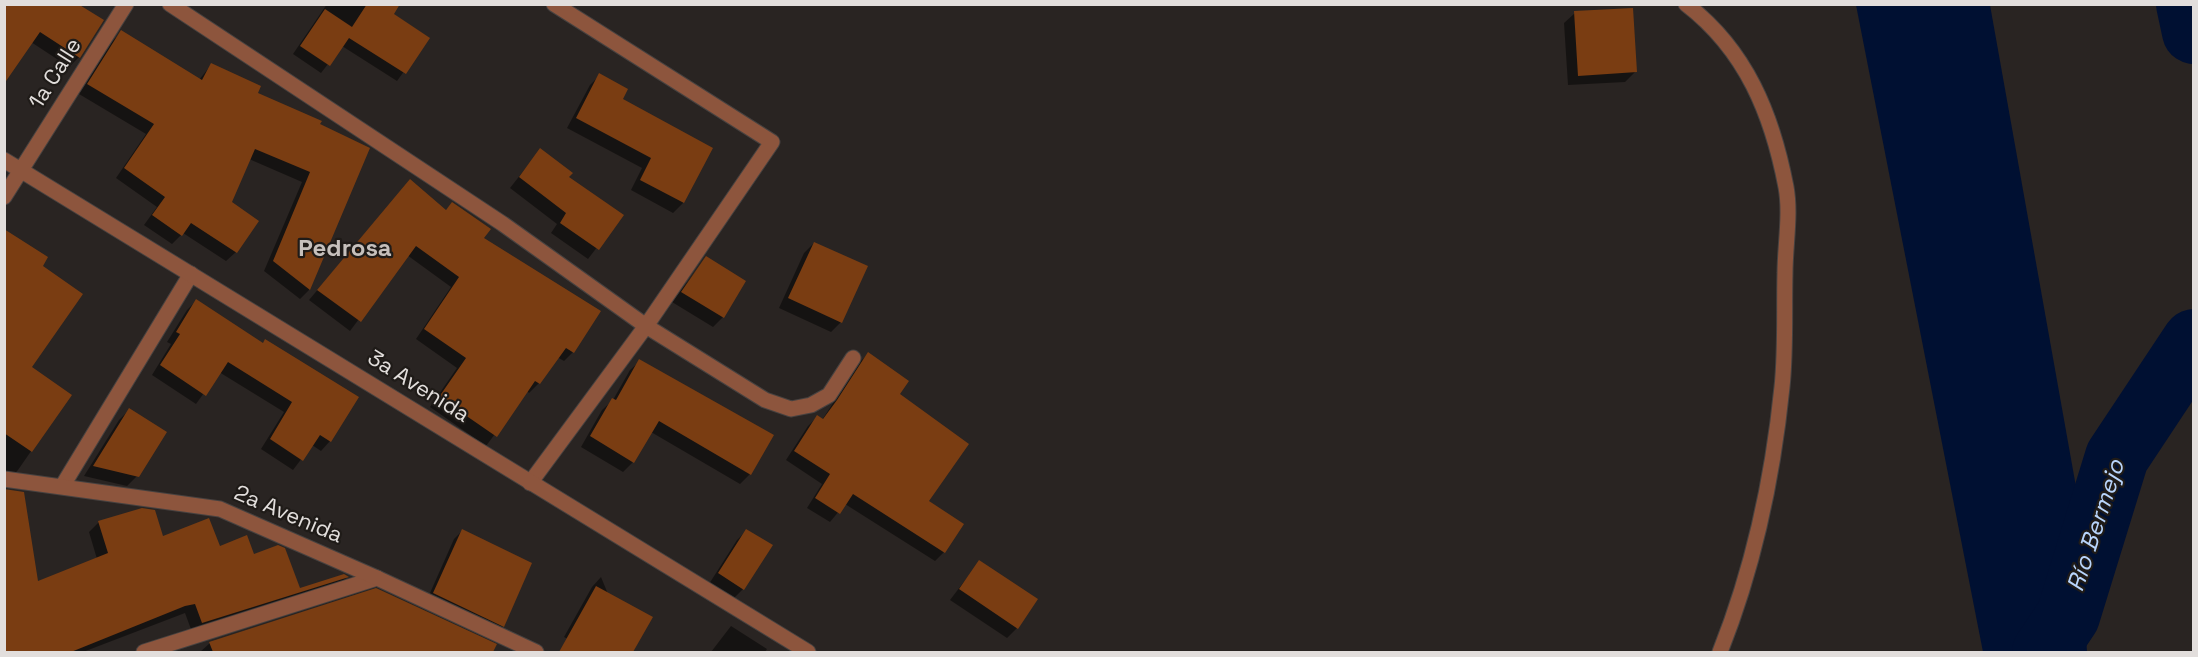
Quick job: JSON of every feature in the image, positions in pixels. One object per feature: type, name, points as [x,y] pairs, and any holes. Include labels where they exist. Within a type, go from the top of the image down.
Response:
[{"type":"street","name":"1a Calle","points":[[4,197],[126,4]]},
{"type":"street","points":[[170,4],[503,224],[646,326],[765,400],[791,409],[811,405],[829,395],[853,358]]},
{"type":"street","points":[[530,483],[646,326],[772,142],[554,4]]},
{"type":"street","points":[[1686,4],[1706,20],[1745,67],[1772,128],[1786,189],[1782,386],[1766,489],[1736,611],[1720,652]]},
{"type":"street","name":"3a Avenida","points":[[4,160],[808,652]]},
{"type":"street","points":[[63,485],[191,274]]},
{"type":"street","name":"2a Avenida","points":[[4,479],[63,485],[220,509],[378,578],[536,652]]},
{"type":"street","points":[[144,652],[378,578]]},
{"type":"water","points":[[1856,5],[1990,5],[2078,498],[2087,652],[1983,652]]},
{"type":"building","points":[[4,4],[78,4],[104,20],[80,58],[40,32],[4,84]]},
{"type":"building","points":[[367,4],[400,4],[394,14],[430,38],[406,74],[349,38],[330,66],[300,46],[325,9],[352,27]]},
{"type":"building","points":[[1633,8],[1637,72],[1578,76],[1574,11]]},
{"type":"building","points":[[121,30],[202,80],[211,63],[261,86],[258,93],[322,121],[320,124],[370,148],[310,290],[273,261],[310,172],[255,149],[232,202],[259,221],[237,253],[191,223],[182,236],[152,215],[165,197],[124,168],[154,124],[87,84]]},
{"type":"building","points":[[599,73],[628,89],[623,99],[713,148],[684,203],[640,180],[651,158],[576,118]]},
{"type":"building","points":[[540,148],[573,173],[569,177],[624,215],[599,250],[560,223],[566,213],[519,177]]},
{"type":"building","points":[[410,179],[446,210],[452,202],[491,229],[484,238],[601,311],[574,353],[566,348],[540,384],[535,381],[497,437],[439,397],[466,358],[424,329],[459,277],[416,246],[361,322],[317,290]]},
{"type":"building","points":[[4,229],[48,257],[43,266],[83,294],[32,367],[72,395],[32,452],[4,433]]},
{"type":"building","points":[[814,242],[868,266],[842,323],[788,298]]},
{"type":"building","points":[[706,256],[746,281],[724,318],[681,292]]},
{"type":"building","points":[[196,299],[263,343],[265,339],[359,397],[331,442],[320,435],[303,461],[270,439],[292,402],[228,362],[206,396],[160,365],[180,334],[176,332]]},
{"type":"building","points":[[868,352],[909,381],[900,394],[969,444],[929,501],[964,524],[945,553],[853,494],[840,514],[815,498],[830,474],[794,451],[817,415],[823,419]]},
{"type":"building","points":[[639,359],[774,435],[751,475],[659,421],[634,463],[590,436],[612,398],[616,400]]},
{"type":"building","points":[[129,408],[167,432],[139,477],[93,466]]},
{"type":"building","points":[[4,489],[24,492],[38,581],[108,553],[98,521],[142,508],[155,510],[163,536],[209,518],[220,546],[247,535],[254,554],[278,545],[285,548],[300,588],[344,574],[349,577],[202,623],[195,604],[185,606],[71,652],[4,652]]},
{"type":"building","points":[[462,529],[532,563],[504,627],[433,593]]},
{"type":"building","points":[[746,529],[773,545],[744,590],[718,573]]},
{"type":"building","points":[[979,560],[1038,599],[1018,629],[959,589]]},
{"type":"building","points":[[596,586],[653,617],[633,652],[559,652]]},
{"type":"building","points":[[376,588],[497,644],[493,652],[213,652],[209,642]]},
{"type":"waterway","name":"Río Bermejo","points":[[2188,4],[2194,32]]},
{"type":"waterway","name":"Río Bermejo","points":[[2044,652],[2068,616],[2117,457],[2194,341]]},
{"type":"district","name":"Pedrosa","points":[[345,249]]}]
